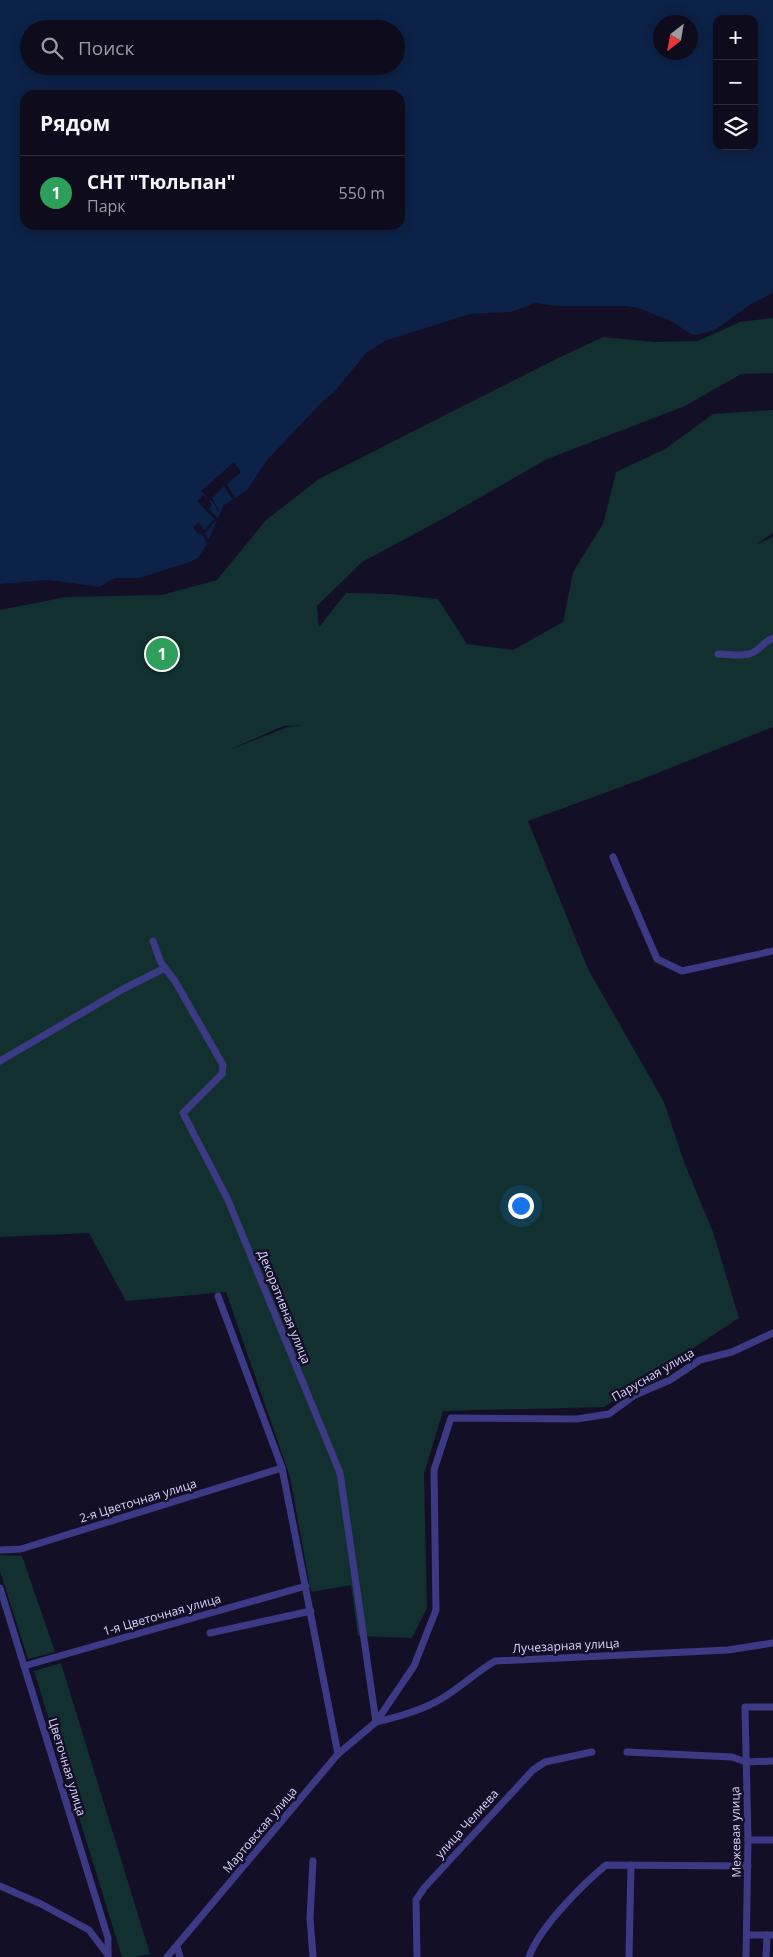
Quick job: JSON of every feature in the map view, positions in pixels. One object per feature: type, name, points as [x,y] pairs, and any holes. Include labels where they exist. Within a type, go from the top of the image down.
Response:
[{"type":"street","points":[[718,654],[750,654],[773,638]]},
{"type":"street","points":[[613,857],[657,959],[682,971],[773,951]]},
{"type":"street","name":"Декоративная улица","points":[[153,941],[161,963],[175,981],[223,1065],[222,1074],[183,1113],[228,1200],[340,1473],[376,1722]]},
{"type":"street","points":[[0,1061],[123,989],[165,968]]},
{"type":"street","points":[[218,1296],[282,1468],[338,1754]]},
{"type":"street","name":"Парусная улица","points":[[376,1722],[414,1666],[436,1610],[434,1470],[452,1418],[578,1419],[609,1414],[634,1396],[670,1380],[700,1360],[732,1352],[773,1333]]},
{"type":"street","name":"2-я Цветочная улица","points":[[0,1550],[21,1549],[282,1468]]},
{"type":"street","name":"1-я Цветочная улица","points":[[24,1666],[306,1586]]},
{"type":"street","name":"Цветочная улица","points":[[0,1588],[108,1938],[109,1956]]},
{"type":"street","points":[[210,1633],[311,1611]]},
{"type":"street","name":"Лучезарная улица","points":[[376,1722],[406,1715],[442,1699],[480,1669],[495,1661],[728,1650],[773,1643]]},
{"type":"street","name":"Межевая улица","points":[[746,1957],[748,1840],[745,1707],[773,1707]]},
{"type":"street","name":"Мартовская улица","points":[[167,1957],[338,1754],[376,1722]]},
{"type":"street","name":"улица Челиева","points":[[417,1957],[416,1900],[424,1888],[533,1770],[545,1762],[592,1752]]},
{"type":"street","points":[[627,1752],[732,1758],[746,1762],[773,1761]]},
{"type":"street","points":[[748,1840],[773,1840]]},
{"type":"street","points":[[313,1957],[310,1918],[314,1861]]},
{"type":"street","points":[[529,1957],[541,1933],[587,1881],[606,1865],[748,1866]]},
{"type":"street","points":[[629,1957],[631,1865]]},
{"type":"street","points":[[0,1886],[41,1904],[89,1930],[109,1956]]},
{"type":"street","points":[[747,1935],[770,1935],[766,1957]]},
{"type":"street","points":[[177,1947],[180,1957]]},
{"type":"green space","points":[[773,318],[773,373],[741,374],[685,406],[547,459],[448,516],[362,562],[317,606],[319,627],[346,593],[390,594],[438,599],[467,644],[513,650],[563,622],[573,572],[603,524],[616,472],[665,449],[713,414],[773,410],[773,533],[757,544],[773,537],[773,727],[640,780],[528,821],[588,969],[664,1102],[684,1162],[713,1232],[739,1318],[604,1407],[443,1411],[424,1474],[427,1608],[412,1638],[358,1636],[351,1585],[311,1592],[290,1477],[226,1292],[126,1301],[89,1233],[0,1237],[0,610],[66,597],[162,595],[217,580],[266,520],[319,479],[554,360],[603,337],[654,342],[698,341],[740,322]],"holes":[[[304,725],[288,727],[229,750],[283,726]]]},
{"type":"green space","points":[[0,1555],[22,1556],[55,1652],[28,1659],[0,1571]]},
{"type":"green space","points":[[61,1663],[150,1954],[122,1957],[34,1671]]},
{"type":"water","points":[[0,0],[773,0],[773,293],[751,304],[715,330],[696,335],[691,334],[671,321],[638,308],[627,306],[555,306],[535,303],[511,312],[470,314],[387,340],[367,352],[335,391],[323,401],[268,459],[247,490],[223,506],[207,544],[198,558],[139,578],[115,578],[99,587],[49,580],[0,584]]},
{"type":"pier","points":[[234,462],[241,472],[227,484],[235,498],[232,499],[224,486],[212,498],[220,513],[211,500],[209,501],[212,505],[209,509],[218,518],[205,533],[209,540],[207,544],[201,533],[198,534],[193,527],[199,522],[204,530],[214,519],[197,501],[203,495],[209,500],[201,491]]},
{"type":"place","name":"СНТ \"Тюльпан\"","points":[[162,654]]}]
